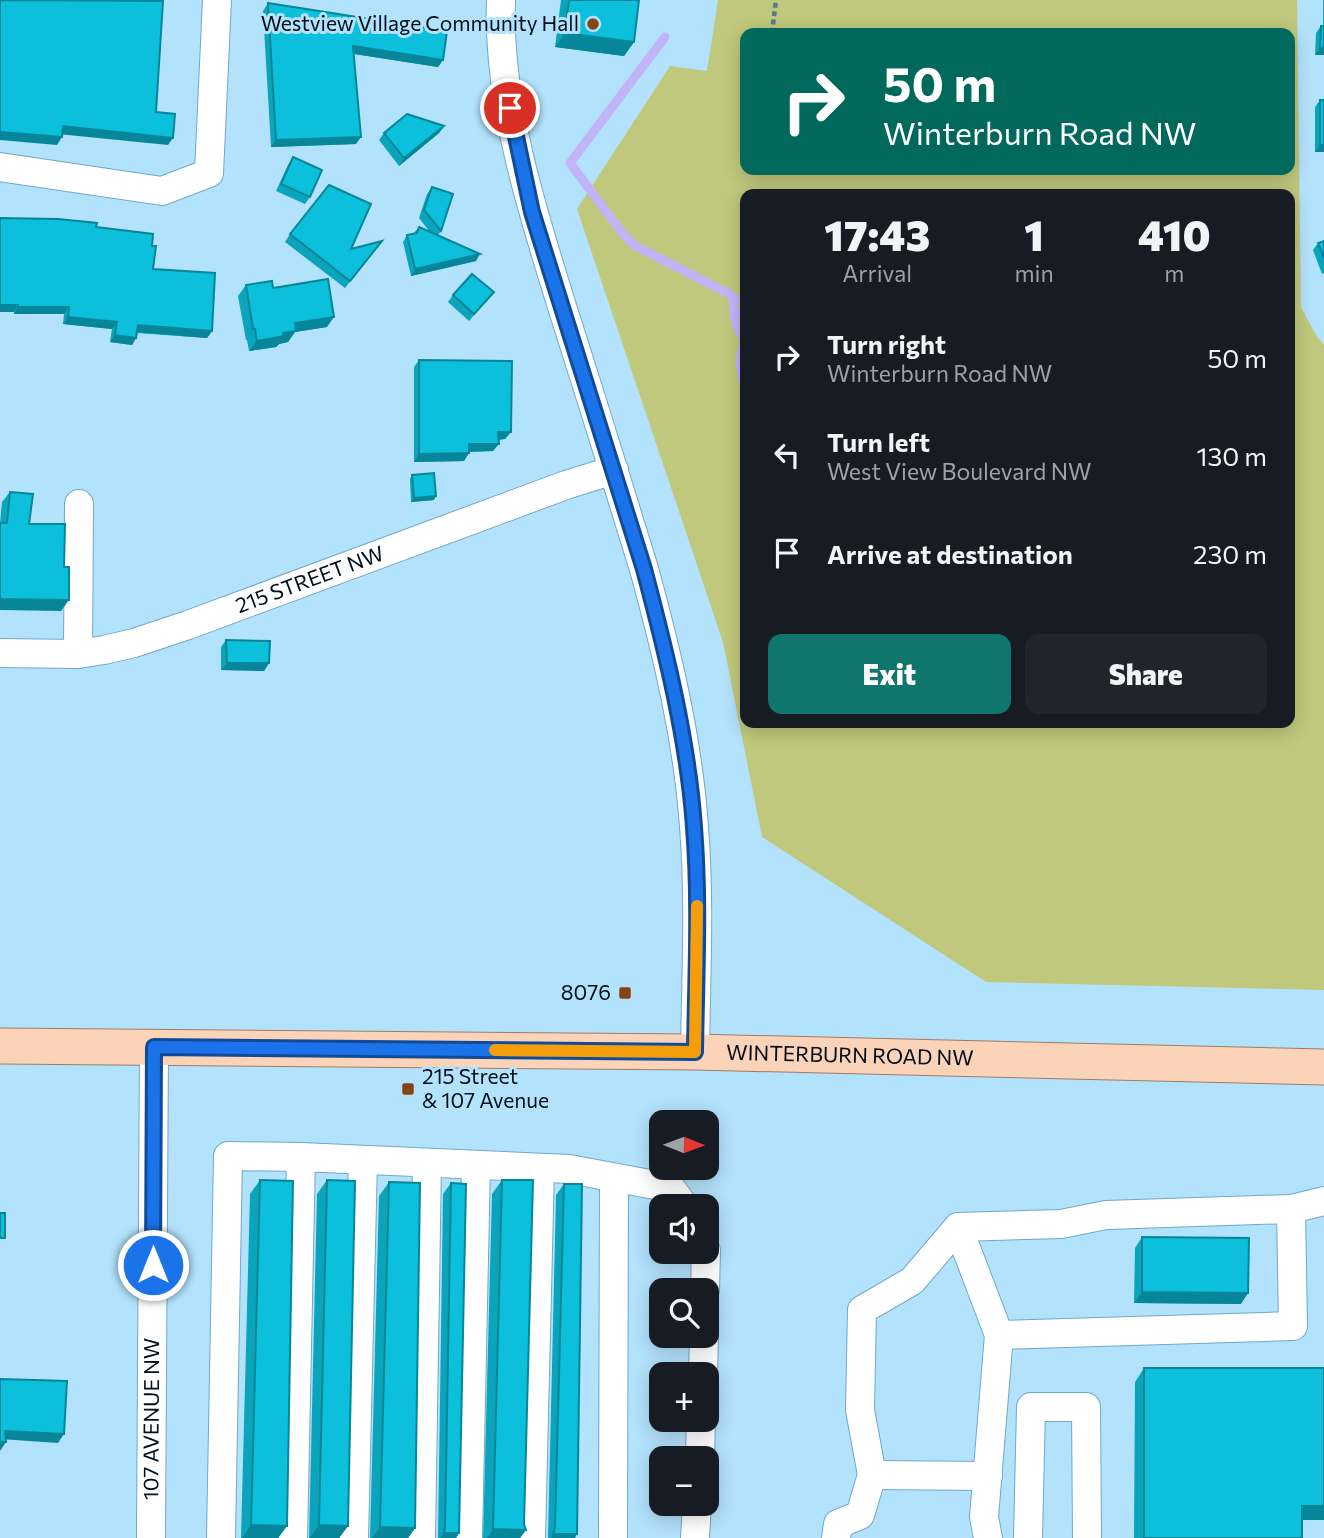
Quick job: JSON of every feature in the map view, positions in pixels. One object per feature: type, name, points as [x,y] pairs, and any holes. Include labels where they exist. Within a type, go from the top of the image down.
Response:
[{"type":"main road","name":"WINTERBURN ROAD NW","points":[[0,1046],[695,1052],[1324,1067]]},
{"type":"street","points":[[0,167],[163,191],[209,173],[217,0]]},
{"type":"street","points":[[502,0],[506,84],[532,212],[644,569],[660,629],[686,761],[697,872],[695,1052]]},
{"type":"street","name":"215 STREET NW","points":[[0,653],[78,654],[134,643],[614,470]]},
{"type":"street","points":[[78,654],[79,504]]},
{"type":"street","name":"107 AVENUE NW","points":[[151,1538],[154,1047]]},
{"type":"street","points":[[221,1538],[228,1156],[569,1169],[671,1188],[675,1194]]},
{"type":"street","points":[[293,1538],[301,1157]]},
{"type":"street","points":[[354,1538],[363,1160]]},
{"type":"street","points":[[421,1538],[427,1163]]},
{"type":"street","points":[[468,1538],[476,1165]]},
{"type":"street","points":[[531,1538],[540,1168]]},
{"type":"street","points":[[613,1538],[614,1178]]},
{"type":"street","points":[[836,1538],[838,1524],[860,1515],[872,1475],[860,1410],[862,1310],[912,1281],[958,1227],[1061,1224],[1106,1215],[1291,1209],[1324,1201]]},
{"type":"street","points":[[999,1335],[1293,1326],[1291,1209]]},
{"type":"street","points":[[958,1227],[999,1335],[984,1517],[989,1538]]},
{"type":"street","points":[[1028,1538],[1031,1407],[1086,1407],[1087,1538]]},
{"type":"street","points":[[872,1475],[988,1476]]},
{"type":"street","points":[[695,1538],[696,1516]]},
{"type":"path","points":[[773,28],[776,0]]},
{"type":"green space","points":[[718,0],[1297,0],[1301,307],[1324,345],[1324,990],[986,982],[762,837],[740,728],[1295,728],[1295,189],[740,189],[740,727],[723,642],[577,209],[670,66],[707,71]]},
{"type":"shaded area","points":[[728,287],[740,297],[740,340],[731,322]]},
{"type":"shaded area","points":[[740,340],[740,388],[735,362]]},
{"type":"building","points":[[0,0],[163,1],[156,112],[175,114],[173,138],[63,126],[62,137],[0,132]]},
{"type":"building","name":"Westview Village Community Hall","points":[[569,0],[639,0],[634,42],[565,33]]},
{"type":"building","points":[[268,3],[447,31],[443,60],[353,46],[361,137],[276,140]]},
{"type":"building","points":[[1321,26],[1324,26],[1324,48],[1320,48]]},
{"type":"building","points":[[1320,100],[1324,100],[1324,145],[1320,145]]},
{"type":"building","points":[[407,114],[444,126],[404,158],[384,133]]},
{"type":"building","points":[[293,157],[322,170],[310,197],[281,184]]},
{"type":"building","points":[[329,185],[371,204],[351,249],[382,241],[350,281],[290,234]]},
{"type":"building","points":[[432,187],[453,194],[441,231],[424,210]]},
{"type":"building","points":[[0,218],[97,223],[96,227],[153,234],[152,246],[156,246],[153,269],[215,273],[212,331],[138,325],[136,338],[115,335],[117,322],[68,317],[69,307],[0,305]]},
{"type":"building","points":[[419,227],[480,254],[415,269],[407,235],[417,233]]},
{"type":"building","points":[[1324,241],[1324,258],[1318,243]]},
{"type":"building","points":[[472,274],[494,292],[474,314],[453,295]]},
{"type":"building","points":[[328,279],[334,317],[295,323],[296,331],[257,341],[246,285],[272,281],[273,288]]},
{"type":"building","points":[[419,360],[512,361],[511,432],[498,432],[499,444],[469,444],[469,453],[419,454]]},
{"type":"building","points":[[434,473],[436,496],[414,498],[412,475]]},
{"type":"building","points":[[10,492],[33,494],[29,524],[65,524],[64,567],[69,567],[69,600],[0,599],[0,523],[7,523]]},
{"type":"building","points":[[226,640],[270,641],[269,663],[227,663]]},
{"type":"building","points":[[260,1180],[293,1181],[287,1526],[251,1525]]},
{"type":"building","points":[[327,1180],[355,1181],[348,1526],[319,1525]]},
{"type":"building","points":[[502,1180],[533,1180],[524,1524],[526,1530],[493,1529]]},
{"type":"building","points":[[389,1182],[420,1183],[415,1528],[380,1527]]},
{"type":"building","points":[[451,1183],[466,1184],[459,1533],[444,1533]]},
{"type":"building","points":[[564,1184],[582,1184],[577,1534],[553,1534]]},
{"type":"building","points":[[0,1213],[5,1213],[5,1238],[0,1238]]},
{"type":"building","points":[[1142,1237],[1249,1238],[1248,1293],[1142,1292]]},
{"type":"building","points":[[1144,1368],[1324,1368],[1324,1506],[1302,1506],[1302,1538],[1144,1538]]},
{"type":"building","points":[[0,1379],[67,1381],[64,1434],[5,1431],[6,1442],[0,1442]]},
{"type":"waterway","points":[[665,37],[570,163],[634,245],[729,294]]},
{"type":"slow traffic","points":[[495,1050],[695,1052],[697,906]]},
{"type":"place","name":"Westview Village Community Hall","points":[[593,24]]},
{"type":"place","name":"8076","points":[[625,993]]},
{"type":"place","name":"215 Street & 107 Avenue","points":[[408,1089]]},
{"type":"route","points":[[153,1265],[154,1047],[695,1052],[697,872],[694,824],[670,672],[644,569],[532,212],[510,108]]}]
